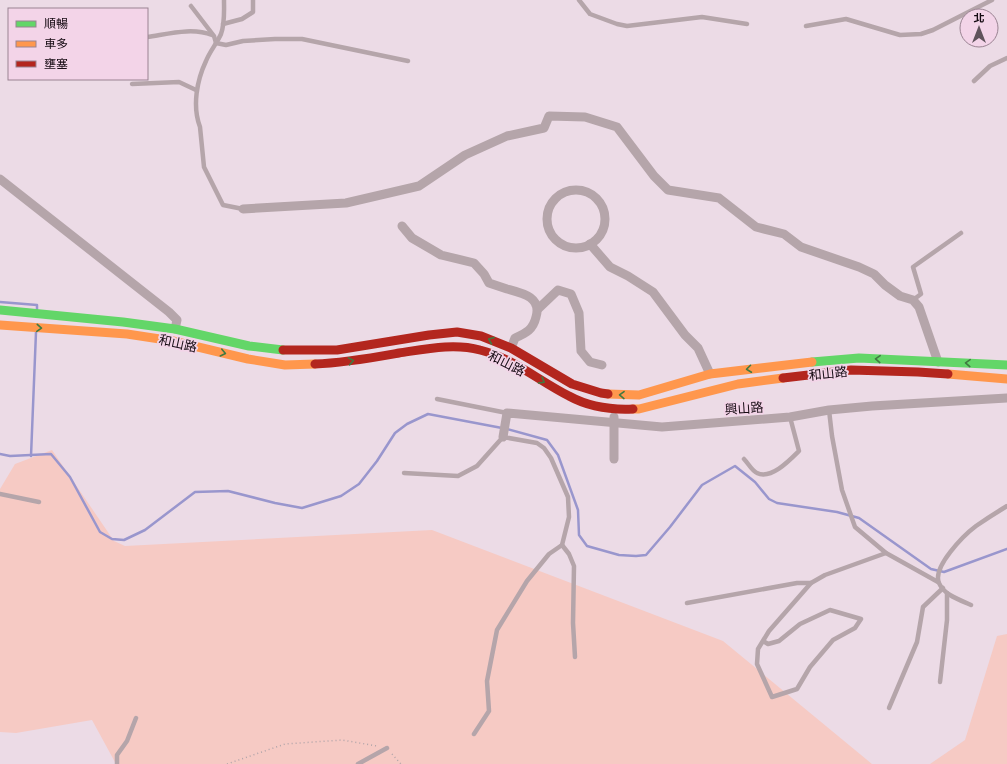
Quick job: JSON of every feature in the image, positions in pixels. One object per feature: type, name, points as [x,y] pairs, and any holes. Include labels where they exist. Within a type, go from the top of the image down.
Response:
[{"type":"main road","name":"和山路","points":[[0,310],[123,322],[175,329],[249,346],[287,351],[337,350],[456,332],[481,336],[511,348],[572,384],[601,393],[639,395],[710,374],[788,364],[859,358],[1007,365]]},
{"type":"main road","name":"和山路","points":[[0,325],[127,334],[173,341],[248,359],[286,365],[340,363],[432,348],[457,347],[480,350],[505,359],[570,398],[598,407],[614,410],[639,409],[738,384],[851,370],[918,372],[1007,380]]},
{"type":"street","points":[[243,209],[346,203],[419,186],[466,155],[507,136],[544,128],[550,116],[586,117],[617,127],[654,176],[668,190],[719,198],[740,216],[756,226],[784,234],[801,247],[859,267],[874,274],[884,285],[900,296],[913,300],[919,308],[938,362]]},
{"type":"street","points":[[0,179],[169,312],[177,320],[175,329]]},
{"type":"street","points":[[573,190],[584,192],[594,197],[602,205],[605,216],[604,227],[598,237],[590,244],[579,248],[568,246],[558,241],[550,233],[547,222],[548,210],[554,201],[562,194],[573,190]]},
{"type":"street","points":[[402,226],[412,238],[441,255],[474,263],[484,274],[489,283],[522,293],[533,300],[538,308]]},
{"type":"street","points":[[590,244],[610,267],[628,276],[653,292],[685,336],[698,348],[710,374]]},
{"type":"street","points":[[511,348],[515,338],[530,331],[536,319],[538,308],[558,290],[571,294],[579,312],[581,351],[590,362],[602,365]]},
{"type":"street","name":"興山路","points":[[508,413],[662,427],[790,417],[830,410],[872,406],[1007,398]]},
{"type":"street","points":[[614,410],[614,459]]},
{"type":"street","points":[[503,437],[508,413]]},
{"type":"lane","points":[[224,0],[221,34],[206,60],[196,90],[198,121],[200,127],[204,168],[223,205],[243,209]]},
{"type":"lane","points":[[223,24],[242,19],[253,12],[253,0]]},
{"type":"lane","points":[[579,0],[590,14],[616,24],[627,26],[702,17],[747,24]]},
{"type":"lane","points":[[806,26],[846,19],[900,35],[921,34],[933,30],[992,0]]},
{"type":"lane","points":[[191,6],[214,36],[216,43]]},
{"type":"lane","points":[[148,37],[177,32],[205,32],[214,36]]},
{"type":"lane","points":[[216,43],[226,45],[249,40],[302,40],[408,61]]},
{"type":"lane","points":[[974,81],[990,66],[1007,58]]},
{"type":"lane","points":[[132,84],[179,82],[196,90]]},
{"type":"lane","points":[[913,300],[921,294],[913,267],[961,234]]},
{"type":"lane","points":[[437,399],[508,413]]},
{"type":"lane","points":[[830,410],[832,436],[842,490],[855,526],[886,552],[938,582],[947,593],[971,605]]},
{"type":"lane","points":[[744,459],[757,473],[768,475],[788,463],[799,451],[790,417]]},
{"type":"lane","points":[[404,473],[458,476],[477,466],[503,437],[537,443],[544,448],[551,458],[568,497],[569,517],[562,545],[549,554],[527,581],[497,630],[487,681],[489,711],[474,734]]},
{"type":"lane","points":[[0,494],[39,502]]},
{"type":"lane","points":[[938,582],[938,572],[947,555],[975,526],[1007,506]]},
{"type":"lane","points":[[562,545],[569,554],[574,566],[573,623],[575,658]]},
{"type":"lane","points":[[763,642],[768,644],[779,641],[800,624],[830,610],[861,619],[855,628],[834,640],[810,667],[797,689],[772,697],[757,664],[758,649],[769,631],[811,583],[825,575],[886,552]]},
{"type":"lane","points":[[687,603],[797,584],[811,583]]},
{"type":"lane","points":[[889,708],[917,642],[923,607],[943,588]]},
{"type":"lane","points":[[940,682],[947,620],[947,593]]},
{"type":"lane","points":[[117,764],[117,755],[127,741],[136,718]]},
{"type":"lane","points":[[358,764],[387,748]]},
{"type":"path","points":[[226,764],[285,744],[342,740],[387,748],[401,764]]},
{"type":"shaded area","points":[[52,450],[114,541],[125,546],[432,530],[723,641],[872,764],[116,764],[92,720],[16,733],[0,732],[0,489],[15,464]]},
{"type":"shaded area","points":[[1007,634],[1007,764],[930,764],[965,740],[997,636]]},
{"type":"waterway","points":[[0,302],[37,305],[37,309]]},
{"type":"waterway","points":[[31,456],[36,332]]},
{"type":"waterway","points":[[0,454],[10,456],[51,454],[70,477],[100,532],[112,539],[124,540],[145,530],[195,492],[228,491],[302,508],[341,496],[359,484],[377,461],[395,433],[407,424],[428,414],[502,428]]},
{"type":"waterway","points":[[507,429],[547,440],[558,455],[578,510],[579,535],[587,546],[619,555],[646,555],[670,527],[702,485],[735,466],[755,482],[769,499],[777,503],[837,512],[859,518],[931,569],[944,572],[1007,549]]},
{"type":"traffic: fast","points":[[0,310],[123,322],[175,329],[249,346],[283,350]]},
{"type":"traffic: fast","points":[[812,362],[859,358],[1007,365]]},
{"type":"traffic: slow","points":[[0,325],[127,334],[173,341],[248,359],[285,365],[315,364]]},
{"type":"traffic: slow","points":[[608,394],[639,395],[710,374],[812,362]]},
{"type":"traffic: slow","points":[[948,374],[1007,379]]},
{"type":"traffic: slow","points":[[633,409],[639,409],[738,384],[783,378]]},
{"type":"traffic: jam","points":[[283,350],[337,350],[457,332],[481,336],[511,348],[572,384],[608,394]]},
{"type":"traffic: jam","points":[[315,364],[347,361],[440,347],[470,348],[504,358],[558,390],[584,403],[608,408],[633,409]]},
{"type":"traffic: jam","points":[[783,378],[851,370],[948,374]]}]
